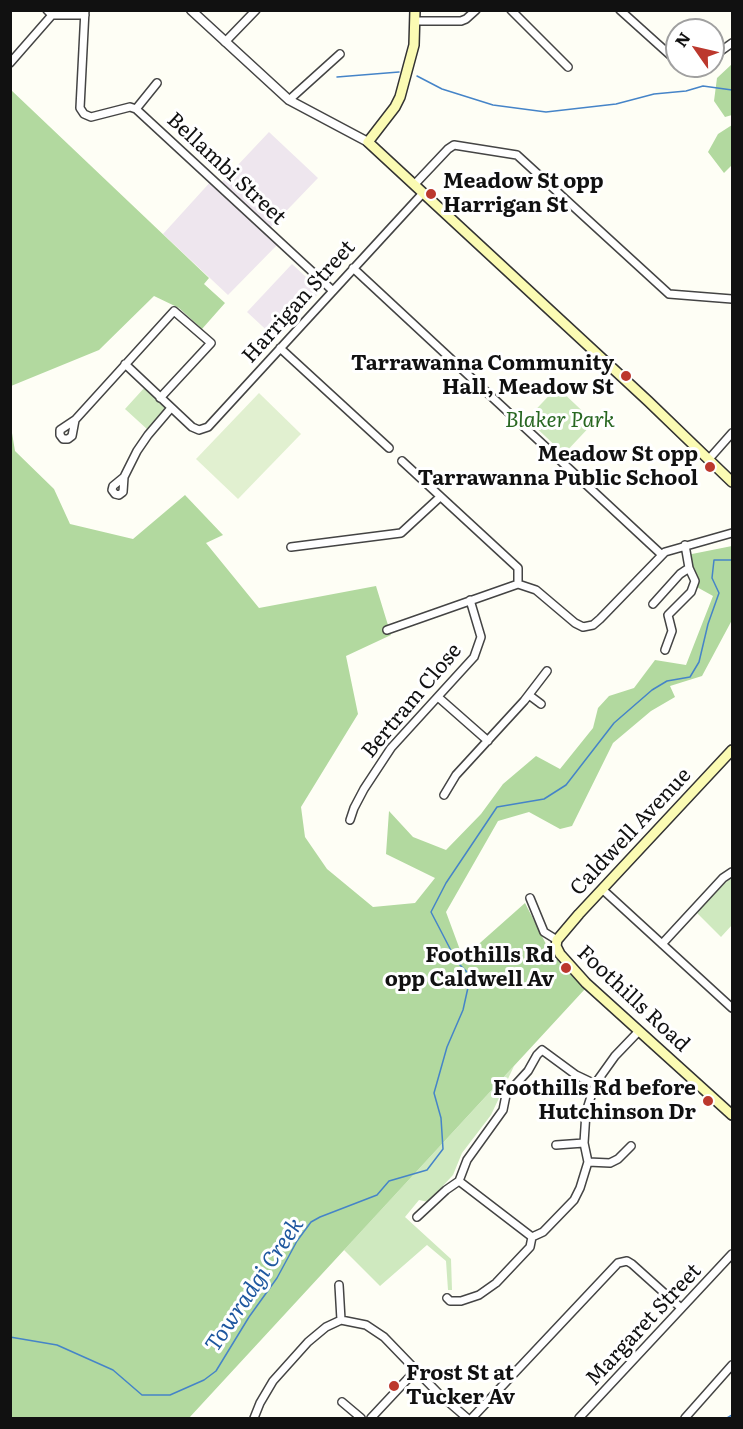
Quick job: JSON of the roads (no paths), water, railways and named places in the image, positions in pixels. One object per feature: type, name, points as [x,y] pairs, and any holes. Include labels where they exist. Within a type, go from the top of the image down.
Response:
[{"type":"main road","points":[[415,10],[414,45],[400,97],[368,142],[732,482]]},
{"type":"main road","name":"Caldwell Avenue","points":[[557,940],[602,889],[731,755]]},
{"type":"main road","name":"Foothills Road","points":[[557,940],[557,949],[573,970],[732,1115]]},
{"type":"street","points":[[191,10],[290,100],[368,142]]},
{"type":"street","points":[[225,42],[256,10]]},
{"type":"street","points":[[416,21],[461,21],[466,20],[476,10]]},
{"type":"street","points":[[511,10],[568,67]]},
{"type":"street","points":[[620,10],[665,50]]},
{"type":"street","points":[[10,63],[50,13],[85,13]]},
{"type":"street","name":"Bellambi Street","points":[[85,13],[80,108],[84,114],[91,117],[130,107],[136,109],[332,290]]},
{"type":"street","points":[[290,100],[340,54]]},
{"type":"street","points":[[136,109],[157,82]]},
{"type":"street","points":[[414,185],[454,145],[517,155],[669,294],[732,299]]},
{"type":"street","name":"Harrigan Street","points":[[171,408],[192,427],[199,430],[208,427],[423,194]]},
{"type":"street","points":[[353,268],[662,555]]},
{"type":"street","points":[[75,420],[174,311],[211,343],[160,398]]},
{"type":"street","points":[[280,348],[389,448]]},
{"type":"street","points":[[124,477],[148,435],[171,408],[125,364]]},
{"type":"street","points":[[709,459],[732,433]]},
{"type":"street","points":[[402,460],[518,568],[518,584]]},
{"type":"street","points":[[291,547],[401,533],[440,497]]},
{"type":"street","points":[[387,630],[518,584],[536,590],[575,623],[587,627],[600,620],[669,549],[732,533]]},
{"type":"street","points":[[664,650],[672,631],[668,615],[691,592],[695,581],[689,568],[685,545]]},
{"type":"street","points":[[653,604],[680,574],[689,568]]},
{"type":"street","name":"Bertram Close","points":[[350,820],[364,789],[391,748],[474,657],[481,636],[470,600]]},
{"type":"street","points":[[444,795],[456,775],[529,695],[547,670]]},
{"type":"street","points":[[529,695],[541,704]]},
{"type":"street","points":[[438,697],[488,741]]},
{"type":"street","points":[[662,944],[723,878],[732,872]]},
{"type":"street","points":[[602,889],[732,1008]]},
{"type":"street","name":"Foothills Road","points":[[530,898],[544,932],[557,940]]},
{"type":"street","points":[[531,1237],[543,1232],[574,1200],[588,1162],[584,1143],[586,1112],[595,1084],[615,1056],[639,1031]]},
{"type":"street","points":[[417,1217],[459,1181],[467,1160],[503,1110],[506,1095],[528,1071],[537,1054],[542,1050],[576,1075],[595,1084]]},
{"type":"street","points":[[556,1145],[584,1143]]},
{"type":"street","points":[[588,1162],[610,1163],[618,1160],[631,1146]]},
{"type":"street","points":[[459,1181],[531,1237]]},
{"type":"street","points":[[447,1298],[450,1301],[461,1301],[479,1295],[496,1283],[530,1247],[531,1237]]},
{"type":"street","name":"Margaret Street","points":[[579,1419],[732,1254]]},
{"type":"street","points":[[472,1419],[618,1263],[627,1261],[632,1264],[681,1308]]},
{"type":"street","points":[[339,1285],[341,1320]]},
{"type":"street","points":[[254,1419],[273,1381],[308,1342],[326,1327],[341,1320],[366,1325],[384,1337],[438,1394],[467,1419]]},
{"type":"street","points":[[685,1419],[732,1365]]},
{"type":"street","points":[[371,1419],[416,1370]]},
{"type":"street","points":[[342,1402],[361,1419]]},
{"type":"waterway","points":[[337,77],[399,72]]},
{"type":"waterway","points":[[417,76],[442,89],[493,105],[546,112],[616,104],[654,94],[686,91],[703,86],[732,90]]},
{"type":"waterway","name":"Towradgi Creek","points":[[10,1337],[57,1345],[113,1370],[142,1395],[170,1395],[204,1380],[216,1371],[311,1222],[377,1195],[389,1181],[427,1170],[443,1149],[441,1118],[434,1093],[447,1047],[463,1010],[469,983],[467,972],[457,962],[431,912],[446,883],[497,807],[544,799],[566,785],[614,723],[652,690],[667,681],[690,677],[699,662],[708,624],[719,593],[712,578],[714,560],[732,560]]},
{"type":"waterway","points":[[727,1418],[732,1415]]},
{"type":"place","name":"Meadow St opp Harrigan St","points":[[431,194]]},
{"type":"place","name":"Tarrawanna Community Hall, Meadow St","points":[[626,376]]},
{"type":"place","name":"Meadow St opp Tarrawanna Public School","points":[[710,467]]},
{"type":"place","name":"Foothills Rd opp Caldwell Av","points":[[566,968]]},
{"type":"place","name":"Foothills Rd before Hutchinson Dr","points":[[708,1101]]},
{"type":"place","name":"Frost St at Tucker Av","points":[[394,1386]]},
{"type":"park label","name":"Blaker Park","points":[[560,421]]}]
